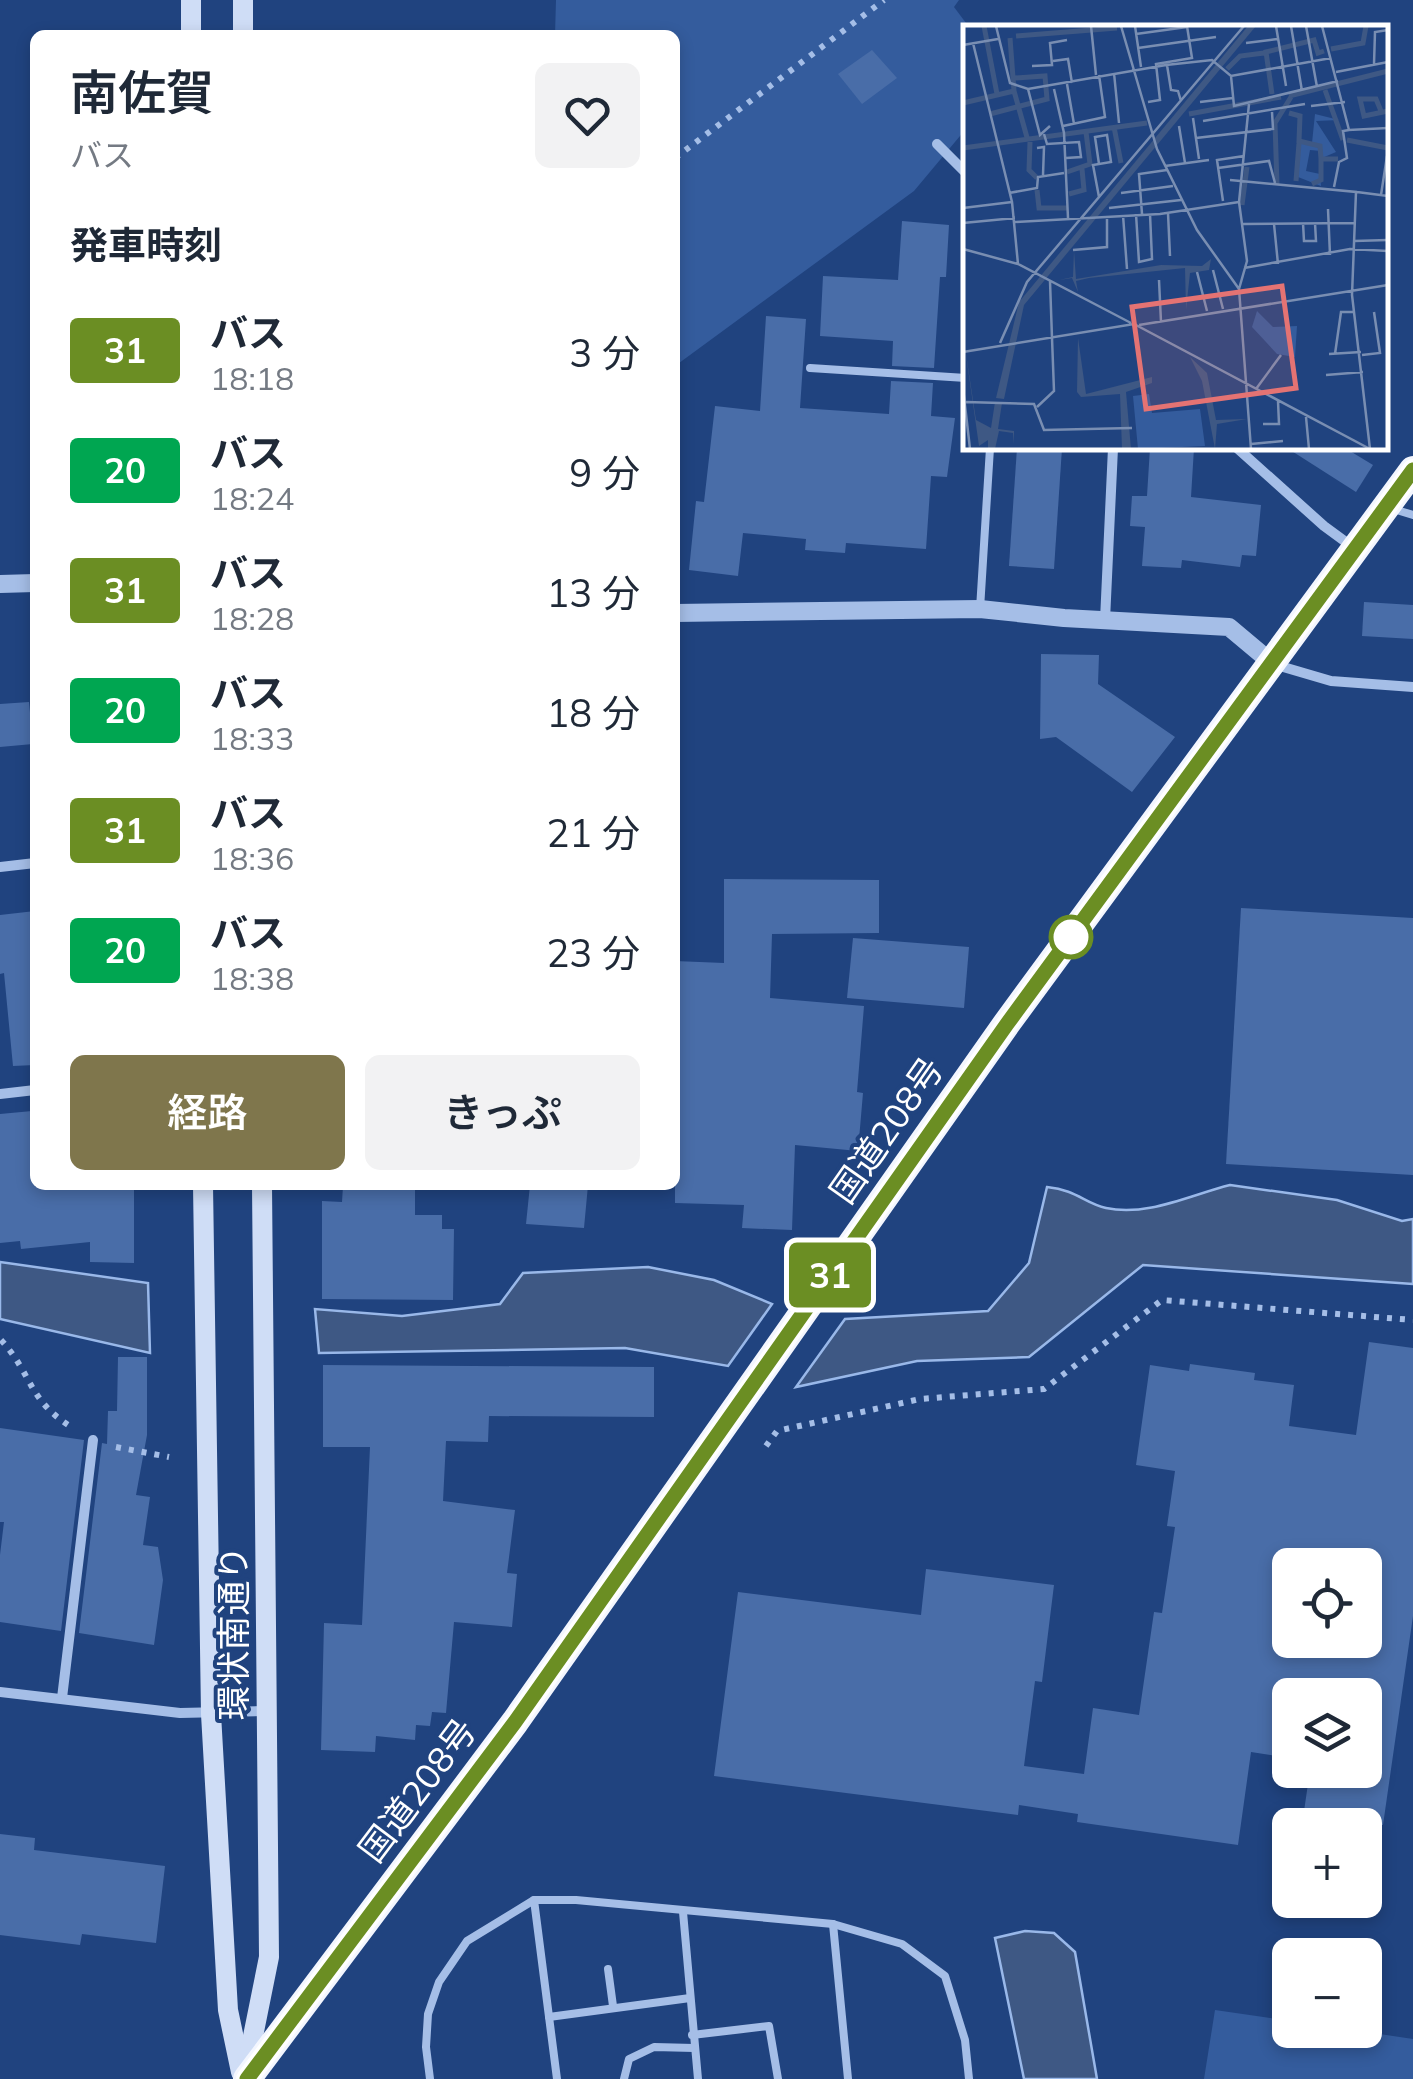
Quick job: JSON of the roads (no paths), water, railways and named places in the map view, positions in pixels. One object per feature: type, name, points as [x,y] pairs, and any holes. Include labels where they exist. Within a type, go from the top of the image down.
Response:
[{"type":"highway","name":"国道208号","points":[[245,2079],[515,1722],[1007,1024],[1355,549],[1399,511],[1413,470]]},
{"type":"main road","points":[[191,0],[191,30]]},
{"type":"main road","points":[[243,0],[243,30]]},
{"type":"main road","name":"環状南通り","points":[[203,1190],[211,1714],[228,2010],[245,2079]]},
{"type":"main road","name":"環状南通り","points":[[245,2079],[269,1958],[262,1190]]},
{"type":"street","points":[[937,144],[963,170]]},
{"type":"street","points":[[1106,620],[1113,450]]},
{"type":"street","points":[[1239,450],[1355,549]]},
{"type":"street","points":[[0,584],[30,583]]},
{"type":"street","points":[[680,613],[980,609],[1228,627],[1272,664],[1331,682],[1413,688]]},
{"type":"street","points":[[0,867],[30,864]]},
{"type":"street","points":[[0,1094],[30,1091]]},
{"type":"street","points":[[62,1698],[93,1440]]},
{"type":"street","points":[[0,1692],[180,1713],[266,1710]]},
{"type":"lane","points":[[810,368],[963,378]]},
{"type":"lane","points":[[980,609],[990,450]]},
{"type":"lane","points":[[534,1900],[556,2079]]},
{"type":"lane","points":[[430,2079],[426,2047],[428,2014],[439,1982],[467,1941],[534,1900],[576,1900],[833,1924],[902,1944],[945,1976],[965,2040],[970,2079]]},
{"type":"lane","points":[[683,1912],[698,2079]]},
{"type":"lane","points":[[833,1924],[848,2079]]},
{"type":"lane","points":[[608,1969],[613,2006]]},
{"type":"lane","points":[[550,2016],[690,1998]]},
{"type":"lane","points":[[692,2036],[769,2026],[778,2079]]},
{"type":"lane","points":[[624,2079],[629,2059],[654,2047],[694,2048]]}]
